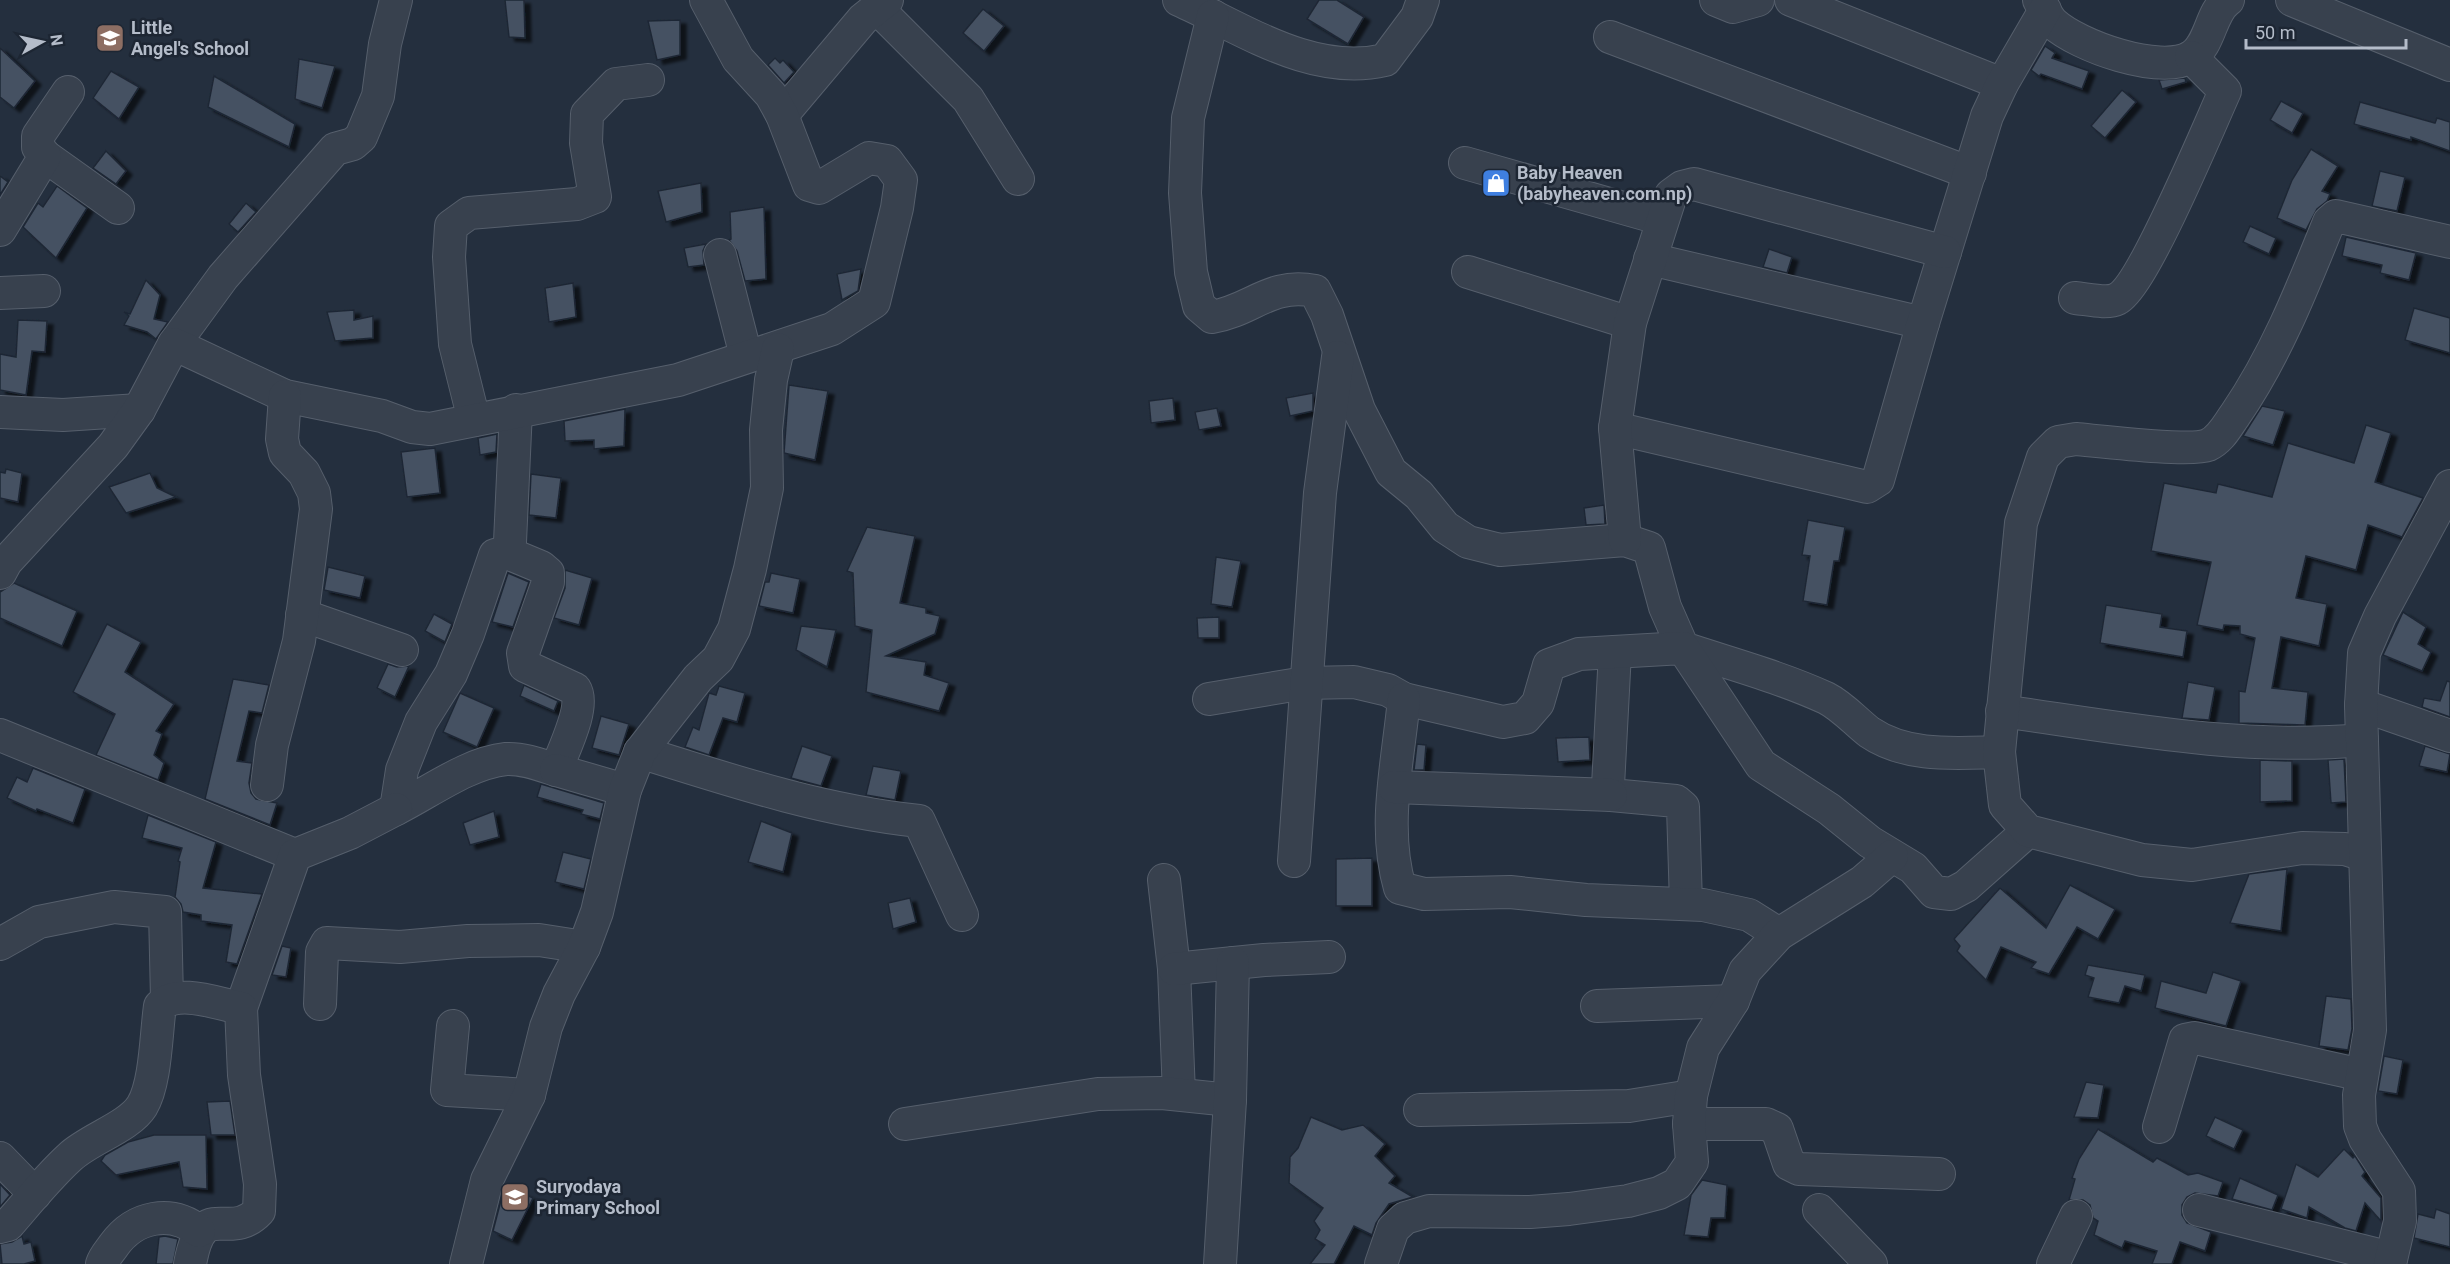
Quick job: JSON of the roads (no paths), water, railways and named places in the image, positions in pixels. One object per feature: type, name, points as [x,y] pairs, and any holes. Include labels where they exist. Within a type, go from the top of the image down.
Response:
[{"type":"street","points":[[0,573],[6,562],[113,446],[139,410],[174,344],[224,277],[335,149],[354,144],[361,136],[378,96],[385,44],[396,0]]},
{"type":"street","points":[[174,344],[285,396],[382,416],[412,427],[430,429],[516,410],[678,380],[746,356],[778,349],[832,329],[874,302],[897,208],[901,180],[887,161],[869,158],[819,188],[810,185],[782,115],[771,95],[738,59],[706,0]]},
{"type":"street","points":[[1179,0],[1282,49],[1335,64],[1364,65],[1385,60],[1417,17],[1423,0]]},
{"type":"street","points":[[1716,0],[1732,7],[1758,0]]},
{"type":"street","points":[[1791,0],[2002,84]]},
{"type":"street","points":[[2042,5],[2053,23],[2099,50],[2165,63],[2191,57],[2204,42],[2228,0]]},
{"type":"street","points":[[2292,0],[2450,65]]},
{"type":"street","points":[[782,115],[863,19],[882,4],[968,99],[1018,179]]},
{"type":"street","points":[[1615,428],[1868,487],[1878,480],[1923,323],[1988,116],[2042,5]]},
{"type":"street","points":[[1213,16],[1188,118],[1185,193],[1191,272],[1200,306],[1212,317],[1233,314],[1265,296],[1294,287],[1315,291],[1327,315],[1359,410],[1391,472],[1419,495],[1445,527],[1468,542],[1500,550],[1625,540],[1649,548],[1665,607],[1683,648],[1761,765],[1892,856],[1914,868],[1934,892],[1951,894],[1966,886],[2028,831]]},
{"type":"street","points":[[1610,37],[1970,173]]},
{"type":"street","points":[[2075,298],[2114,300],[2126,293],[2161,231],[2225,91],[2191,57]]},
{"type":"street","points":[[474,420],[455,344],[449,257],[451,226],[470,213],[577,204],[595,197],[586,143],[587,114],[616,84],[648,80]]},
{"type":"street","points":[[68,92],[38,136],[38,147],[45,156],[118,208]]},
{"type":"street","points":[[0,230],[45,156]]},
{"type":"street","points":[[1465,163],[1662,219]]},
{"type":"street","points":[[1625,540],[1615,428],[1630,323],[1671,195],[1682,187],[1694,184],[1945,252]]},
{"type":"street","points":[[2364,855],[2345,849],[2302,848],[2192,865],[2142,860],[2028,831],[2005,805],[1999,752],[2020,523],[2043,457],[2058,442],[2076,439],[2187,447],[2206,446],[2219,437],[2254,387],[2284,332],[2329,222],[2336,216],[2450,242]]},
{"type":"street","points":[[720,255],[746,356]]},
{"type":"street","points":[[1650,259],[1923,323]]},
{"type":"street","points":[[1468,272],[1630,323]]},
{"type":"street","points":[[0,293],[44,291]]},
{"type":"street","points":[[466,1264],[488,1180],[529,1095],[546,1027],[584,947],[597,912],[625,790],[640,752],[698,678],[718,659],[734,629],[750,569],[767,488],[766,430],[771,380],[778,349]]},
{"type":"street","points":[[1294,861],[1320,493],[1339,351]]},
{"type":"street","points":[[267,785],[272,745],[299,641],[316,509],[314,493],[304,473],[285,453],[282,439],[285,396]]},
{"type":"street","points":[[0,412],[63,415],[139,410]]},
{"type":"street","points":[[505,552],[512,527],[516,410]]},
{"type":"street","points":[[2199,1210],[2390,1261],[2400,1221],[2399,1191],[2365,1139],[2360,1126],[2359,1095],[2370,1030],[2361,705],[2364,653],[2380,615],[2437,538],[2450,486]]},
{"type":"street","points":[[396,810],[402,770],[421,722],[451,674],[468,634],[495,555],[505,552],[541,567],[548,573],[548,582],[523,653],[525,666],[575,689],[579,696],[578,709],[556,770]]},
{"type":"street","points":[[302,615],[402,650]]},
{"type":"street","points":[[1209,699],[1305,683],[1354,682],[1388,690],[1404,699],[1503,722],[1526,718],[1538,703],[1549,664],[1579,654],[1683,648],[1788,682],[1829,699],[1871,733],[1910,750],[1951,754],[1999,752]]},
{"type":"street","points":[[1611,795],[1608,786],[1615,652]]},
{"type":"street","points":[[1404,699],[1390,821],[1393,864],[1400,888],[1424,894],[1510,892],[1586,900],[1686,904],[1749,915],[1779,934]]},
{"type":"street","points":[[2361,705],[2450,736]]},
{"type":"street","points":[[2002,711],[2180,737],[2238,742],[2315,744],[2362,740]]},
{"type":"street","points":[[0,735],[295,855],[350,833],[474,768],[507,759],[534,763],[625,790]]},
{"type":"street","points":[[640,752],[806,802],[868,816],[919,821],[962,915]]},
{"type":"street","points":[[1395,788],[1611,795],[1676,801],[1683,807],[1686,904]]},
{"type":"street","points":[[190,1264],[199,1231],[207,1225],[245,1222],[260,1211],[260,1184],[244,1075],[241,1008],[295,855]]},
{"type":"street","points":[[1381,1264],[1394,1229],[1405,1218],[1429,1211],[1530,1212],[1569,1209],[1628,1202],[1659,1193],[1677,1184],[1692,1162],[1690,1110],[1703,1048],[1733,1001],[1745,971],[1779,934],[1862,882],[1892,856]]},
{"type":"street","points":[[1164,880],[1174,969],[1179,1094]]},
{"type":"street","points":[[0,944],[39,922],[114,907],[165,912],[167,919],[167,999]]},
{"type":"street","points":[[320,1004],[322,952],[327,943],[399,947],[468,941],[538,940],[584,947]]},
{"type":"street","points":[[1174,969],[1329,957]]},
{"type":"street","points":[[1220,1264],[1230,1100],[1233,963]]},
{"type":"street","points":[[0,1227],[8,1225],[71,1156],[101,1134],[129,1120],[142,1106],[150,1080],[160,1006],[167,999],[180,997],[241,1008]]},
{"type":"street","points":[[1597,1006],[1733,1001]]},
{"type":"street","points":[[453,1026],[447,1090],[529,1095]]},
{"type":"street","points":[[2159,1127],[2185,1040],[2195,1038],[2362,1075]]},
{"type":"street","points":[[905,1125],[1098,1094],[1179,1094],[1230,1100]]},
{"type":"street","points":[[1420,1110],[1629,1106],[1690,1110],[1767,1124],[1776,1129],[1789,1164],[1798,1170],[1939,1174]]},
{"type":"street","points":[[0,1158],[35,1194]]},
{"type":"street","points":[[1819,1210],[1871,1264]]},
{"type":"street","points":[[2053,1264],[2076,1216]]},
{"type":"street","points":[[102,1264],[121,1235],[146,1219],[167,1217],[187,1221],[199,1231]]},
{"type":"place","name":"Little Angel's School","points":[[110,38]]},
{"type":"place","name":"Baby Heaven (babyheaven.com.np)","points":[[1496,183]]},
{"type":"place","name":"Suryodaya Primary School","points":[[515,1197]]}]
